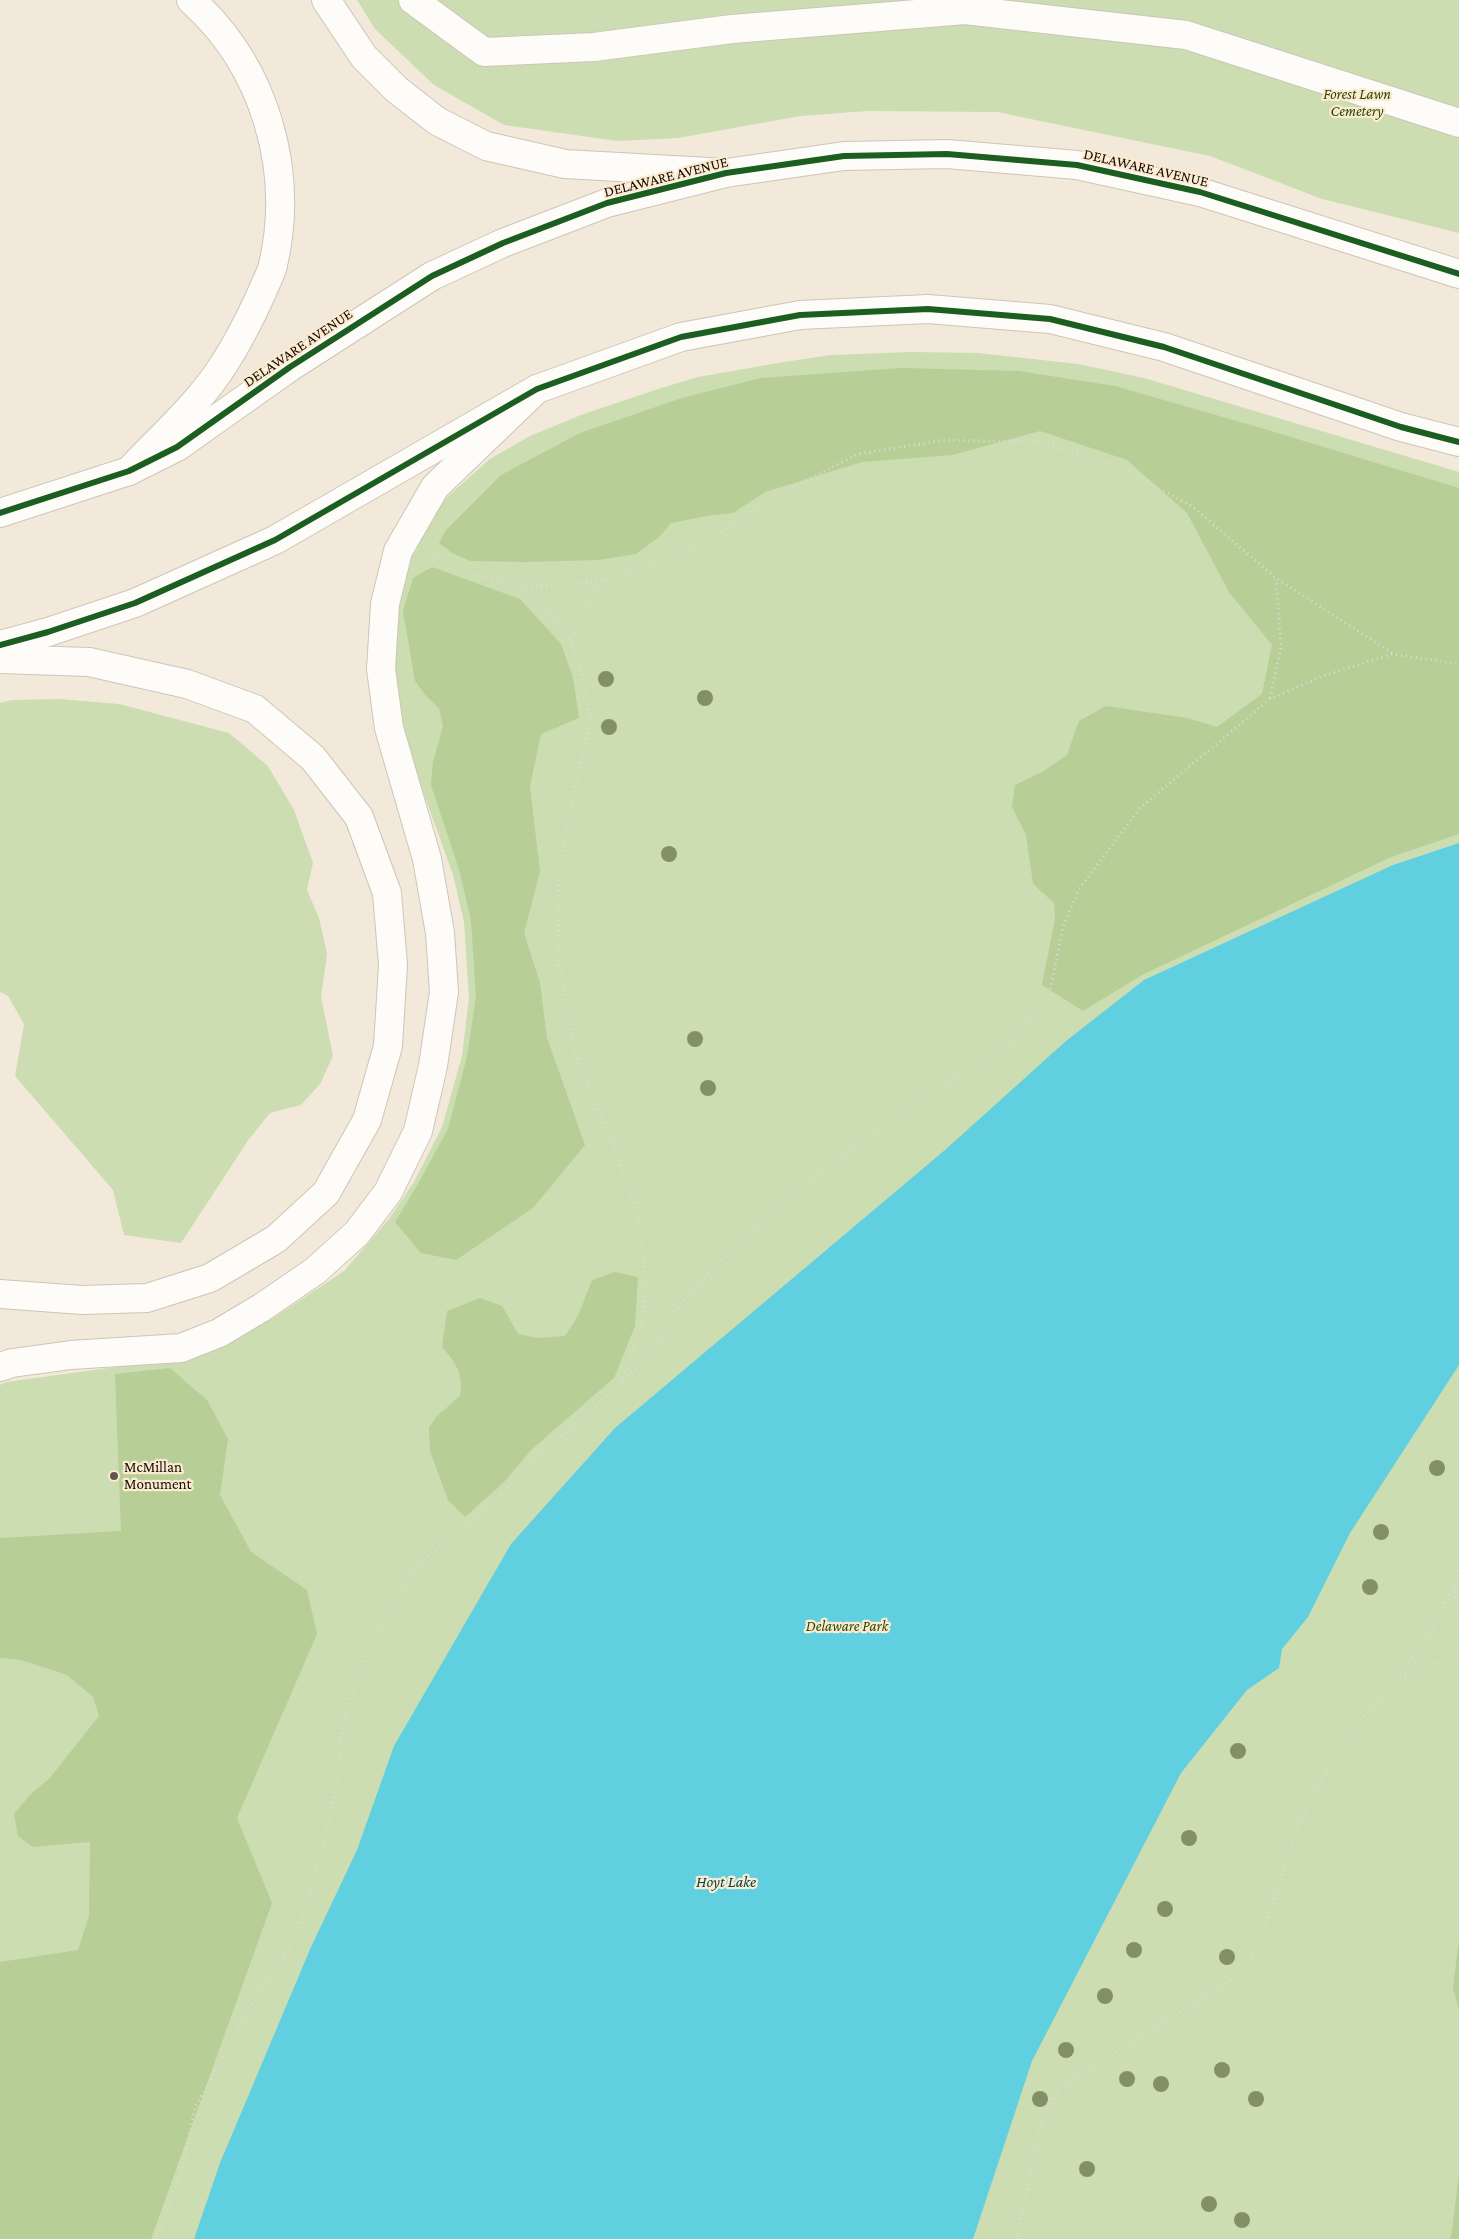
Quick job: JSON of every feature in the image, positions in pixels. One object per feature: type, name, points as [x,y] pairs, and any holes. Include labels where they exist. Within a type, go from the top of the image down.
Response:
[{"type":"main road","points":[[129,471],[198,400],[218,373],[250,320],[273,267],[281,206],[276,148],[264,104],[234,50],[203,10],[192,0]]},
{"type":"main road","points":[[326,0],[364,57],[396,89],[437,120],[486,146],[565,164],[726,173]]},
{"type":"main road","points":[[413,0],[484,52],[594,47],[732,28],[964,10],[1186,35],[1459,123]]},
{"type":"main road","name":"DELAWARE AVENUE","points":[[0,513],[129,471],[177,446],[290,367],[432,276],[503,243],[607,203],[726,173],[844,156],[947,154],[1077,165],[1200,192],[1459,274]]},
{"type":"main road","points":[[0,645],[48,632],[135,603],[275,540],[537,389],[681,337],[800,315],[928,309],[1050,319],[1164,347],[1401,426],[1459,442]]},
{"type":"main road","points":[[0,1367],[12,1363],[71,1355],[181,1348],[219,1333],[315,1272],[358,1233],[388,1192],[418,1131],[433,1066],[444,992],[440,933],[427,859],[389,728],[381,669],[385,604],[398,551],[435,487],[537,389]]},
{"type":"main road","points":[[0,659],[89,662],[187,684],[255,709],[314,758],[359,817],[387,893],[393,965],[388,1046],[367,1120],[326,1193],[276,1239],[210,1278],[146,1298],[82,1300],[0,1294]]},
{"type":"path","points":[[429,550],[473,575],[526,587],[602,581],[641,570],[712,538],[766,501],[858,454],[945,440],[1039,442],[1123,468],[1193,507],[1276,578],[1393,654],[1459,664]]},
{"type":"path","points":[[1270,699],[1281,647],[1276,578]]},
{"type":"path","points":[[571,639],[584,609],[602,581]]},
{"type":"path","points":[[526,587],[552,614],[571,639],[582,675],[591,722],[572,798],[559,874],[558,960],[576,1055],[610,1137],[636,1208],[646,1277],[642,1327],[621,1383]]},
{"type":"path","points":[[156,2239],[181,2172],[195,2107],[256,1997],[283,1959],[302,1920],[327,1831],[337,1783],[340,1741],[350,1699],[365,1652],[418,1564],[469,1524],[511,1485],[537,1456],[577,1424],[650,1356],[673,1313],[730,1251],[814,1177],[928,1094],[1008,1047],[1050,990],[1064,924],[1079,889],[1140,808],[1270,699],[1323,676],[1393,654]]},
{"type":"path","points":[[1017,2239],[1037,2136],[1059,2088],[1242,1974],[1253,1955],[1274,1901],[1299,1822],[1340,1745],[1399,1676],[1430,1633],[1454,1586],[1459,1568]]},
{"type":"path","points":[[1454,1586],[1459,1619]]},
{"type":"path","points":[[1399,1676],[1459,1655]]},
{"type":"green space","name":"Forest Lawn Cemetery","points":[[357,0],[1459,0],[1459,233],[1322,199],[1210,156],[997,112],[867,111],[800,116],[678,138],[617,141],[504,125],[434,85],[375,29]]},
{"type":"green space","name":"Delaware Park","points":[[912,352],[978,353],[1078,364],[1144,378],[1459,472],[1459,2239],[0,2239],[0,1385],[6,1382],[167,1360],[203,1350],[272,1319],[344,1271],[389,1219],[414,1182],[442,1127],[462,1056],[469,998],[464,922],[453,875],[400,727],[388,649],[404,569],[417,549],[421,532],[447,497],[490,459],[530,436],[581,415],[658,389],[698,377],[831,355]]},
{"type":"green space","points":[[901,368],[1019,371],[1115,386],[1459,488],[1459,834],[1391,857],[1142,975],[1083,1011],[1042,985],[1055,919],[1054,903],[1033,884],[1026,835],[1012,807],[1015,785],[1044,771],[1067,755],[1079,721],[1106,706],[1187,718],[1217,727],[1262,694],[1272,645],[1229,592],[1187,513],[1127,460],[1040,431],[953,455],[862,462],[765,492],[733,513],[671,523],[659,537],[636,554],[598,560],[470,561],[452,553],[439,543],[446,530],[501,475],[580,433],[682,398],[761,378]]},
{"type":"green space","points":[[432,567],[520,599],[561,644],[573,677],[579,718],[541,734],[530,786],[540,872],[524,933],[540,983],[547,1038],[585,1145],[533,1208],[456,1260],[421,1253],[395,1222],[448,1129],[467,1057],[476,997],[471,920],[460,873],[431,785],[433,762],[443,726],[439,708],[426,696],[415,681],[403,611],[413,578]]},
{"type":"green space","points":[[60,699],[119,704],[229,733],[268,766],[294,810],[313,863],[307,890],[319,918],[327,954],[321,997],[333,1056],[320,1084],[301,1105],[270,1113],[249,1139],[181,1243],[124,1235],[113,1190],[15,1076],[24,1024],[8,996],[0,992],[0,703],[12,700]]},
{"type":"green space","points":[[615,1272],[638,1277],[635,1326],[614,1378],[532,1449],[504,1482],[465,1517],[448,1500],[430,1451],[429,1427],[437,1416],[460,1396],[461,1388],[458,1369],[442,1347],[447,1311],[480,1298],[502,1306],[518,1334],[538,1338],[565,1336],[578,1316],[592,1280]]},
{"type":"green space","points":[[170,1368],[207,1400],[228,1439],[220,1495],[251,1552],[307,1590],[317,1634],[237,1818],[272,1903],[151,2239],[0,2239],[0,1962],[78,1950],[89,1916],[90,1842],[33,1847],[18,1836],[14,1814],[30,1795],[49,1779],[99,1716],[93,1697],[67,1675],[21,1660],[0,1658],[0,1538],[121,1531],[115,1374]]},
{"type":"green space","points":[[1459,1939],[1459,2010],[1453,1988]]},
{"type":"green space","points":[[1459,2173],[1459,2239],[1450,2239],[1452,2231]]},
{"type":"water","name":"Hoyt Lake","points":[[1459,843],[1459,1365],[1350,1533],[1308,1617],[1282,1649],[1279,1668],[1247,1690],[1181,1773],[1032,2061],[973,2239],[194,2239],[220,2163],[311,1947],[357,1850],[394,1746],[511,1544],[615,1428],[945,1150],[1066,1041],[1144,980],[1393,865]]},
{"type":"cycle path","points":[[0,513],[129,471],[177,447],[290,367],[432,276],[503,243],[607,203],[726,173],[844,156],[947,154],[1077,165],[1200,192],[1459,274]]},
{"type":"cycle path","points":[[0,645],[48,632],[135,603],[275,540],[537,389],[681,337],[800,315],[928,309],[1050,319],[1164,347],[1401,427],[1459,442]]},
{"type":"place","name":"McMillan Monument","points":[[114,1476]]}]
